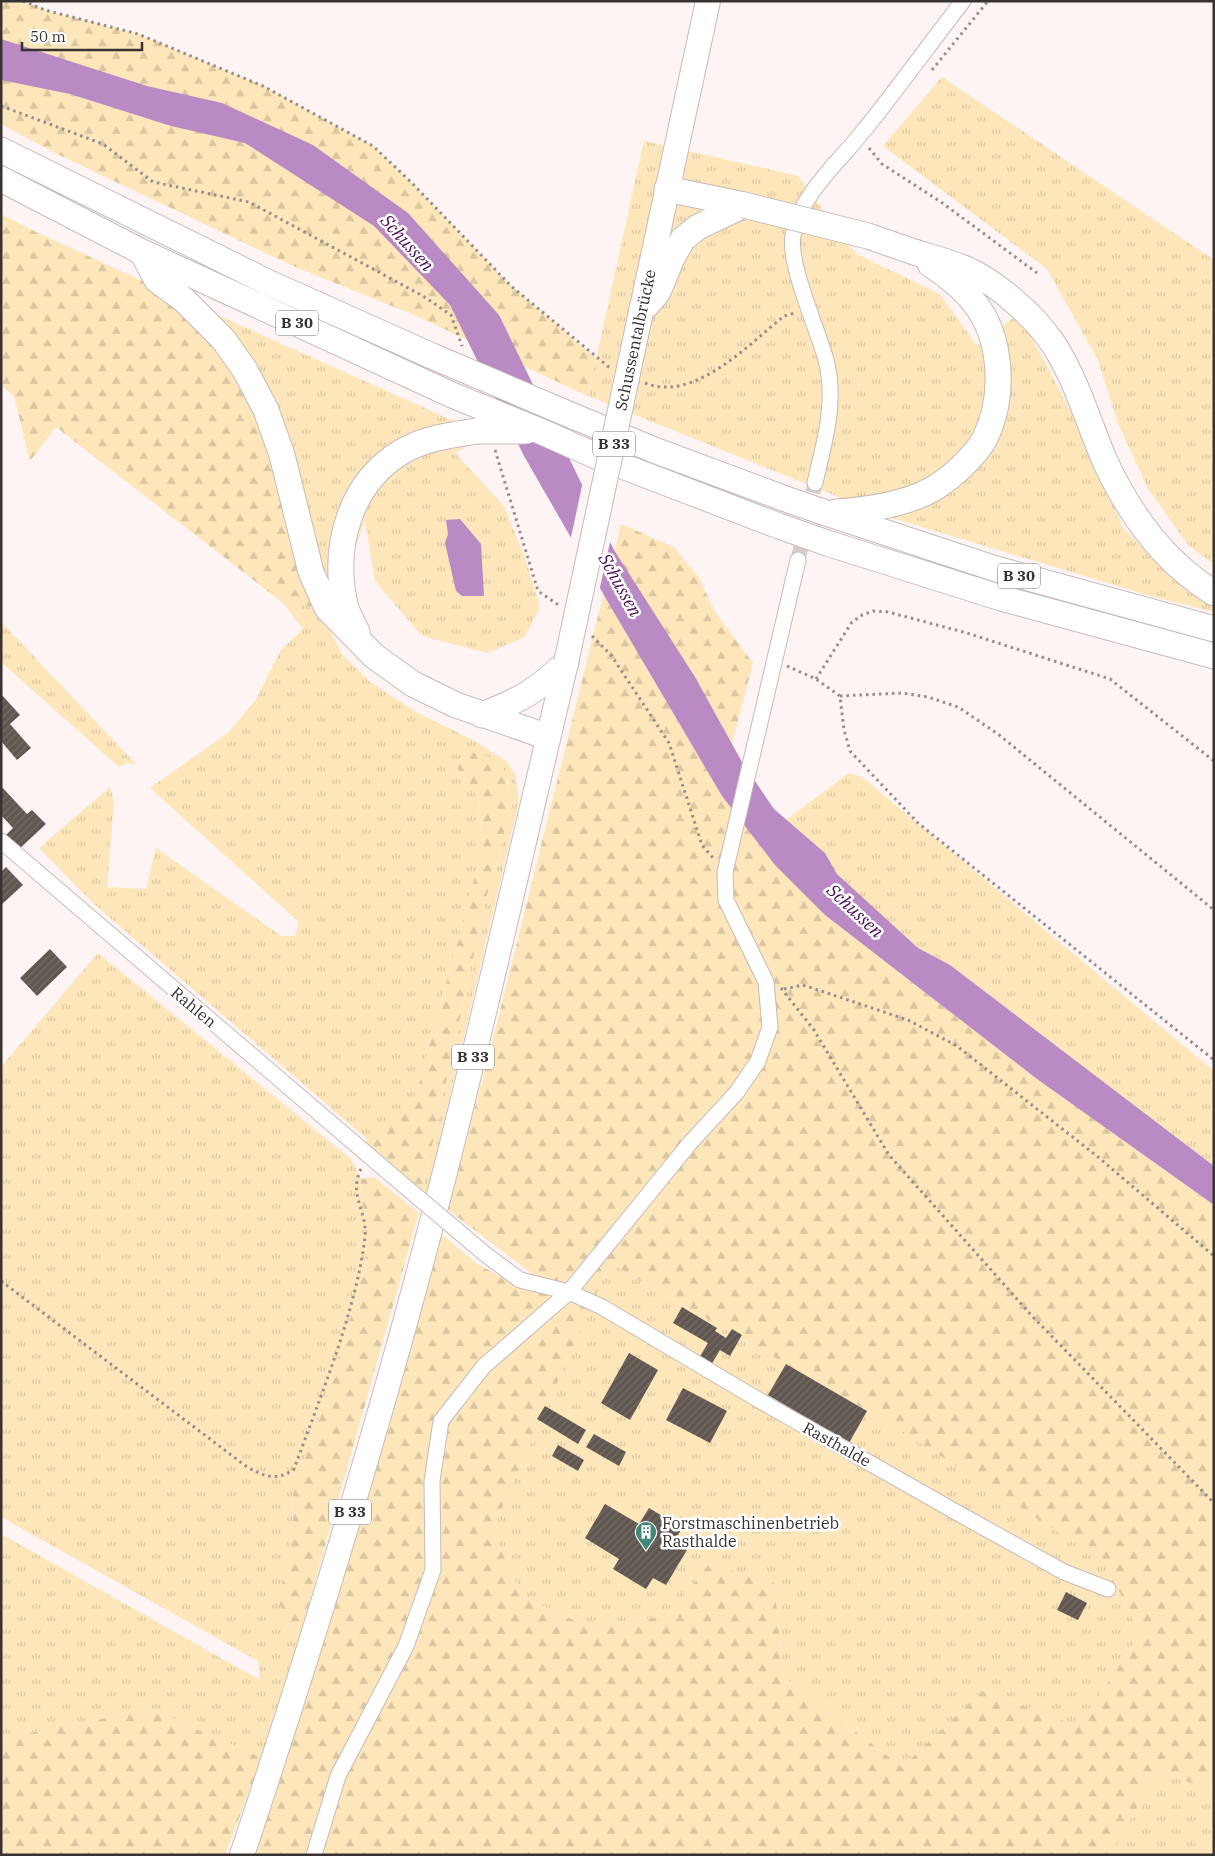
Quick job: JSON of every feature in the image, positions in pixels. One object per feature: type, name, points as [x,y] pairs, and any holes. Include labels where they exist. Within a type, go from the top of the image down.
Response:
[{"type":"highway","name":"B 30","points":[[1,150],[267,282],[432,356],[654,450],[826,513],[996,569],[1214,630]]},
{"type":"highway","name":"B 30","points":[[1,179],[142,252],[452,395],[596,456],[827,543],[1001,598],[1214,656]]},
{"type":"highway","points":[[667,189],[744,205],[868,236],[963,267],[1014,302],[1037,324],[1054,345],[1071,377],[1105,460],[1126,503],[1146,531],[1176,563],[1198,583],[1214,592]]},
{"type":"highway","points":[[641,312],[658,292],[672,258],[683,239],[698,227],[744,205]]},
{"type":"highway","points":[[142,252],[157,280],[184,300],[223,339],[245,370],[266,410],[282,456],[312,572],[327,608],[384,665],[413,684],[440,698],[482,715],[548,737]]},
{"type":"highway","points":[[826,513],[860,510],[895,503],[931,490],[958,470],[984,439],[995,408],[999,368],[989,331],[974,302],[951,279],[914,252]]},
{"type":"highway","points":[[362,643],[345,606],[340,572],[344,532],[357,495],[379,469],[403,451],[435,437],[476,431],[540,431]]},
{"type":"highway","points":[[482,715],[515,702],[540,688],[566,663]]},
{"type":"main road","name":"Schussentalbrücke","points":[[548,737],[566,663],[708,1]]},
{"type":"main road","name":"B 33","points":[[242,1855],[325,1595],[416,1280],[451,1148],[548,737]]},
{"type":"street","points":[[815,483],[830,416],[830,388],[826,361],[794,258],[792,238],[800,208],[862,134],[963,1]]},
{"type":"street","points":[[314,1854],[338,1776],[406,1646],[432,1570],[432,1481],[442,1420],[484,1366],[569,1292],[690,1143],[737,1092],[758,1061],[770,1027],[766,982],[726,900],[725,872],[798,560]]},
{"type":"street","name":"Rahlen","points":[[1,841],[485,1254]]},
{"type":"street","name":"Rasthalde","points":[[485,1254],[520,1280],[569,1292],[602,1307],[757,1399],[1064,1572],[1108,1589]]},
{"type":"path","points":[[23,1],[46,10],[138,34],[263,86],[373,146],[411,182],[511,286],[616,372]]},
{"type":"path","points":[[862,134],[869,148],[882,164],[941,202],[1037,273]]},
{"type":"path","points":[[641,382],[658,388],[696,382],[728,361],[784,316],[809,308]]},
{"type":"path","points":[[816,679],[852,622],[874,611],[888,612],[967,633],[1110,679],[1214,761]]},
{"type":"path","points":[[773,661],[816,679],[840,696],[902,693],[928,697],[958,707],[998,734],[1214,910]]},
{"type":"path","points":[[840,696],[844,730],[850,751],[918,823],[1214,1060]]},
{"type":"path","points":[[766,982],[784,989],[814,1030],[889,1156],[1032,1316],[1214,1504]]},
{"type":"path","points":[[784,989],[803,985],[908,1020],[957,1046],[1098,1157],[1214,1256]]},
{"type":"path","points":[[1,1282],[247,1467],[276,1478],[286,1475],[294,1469],[334,1358],[362,1262],[366,1233],[356,1196],[357,1176],[368,1155]]},
{"type":"green space","points":[[1,1],[23,1],[45,10],[138,34],[263,86],[373,146],[411,182],[511,286],[596,358],[588,396],[414,315],[293,266],[51,151],[1,124]]},
{"type":"green space","points":[[942,77],[1214,260],[1214,564],[1188,545],[1147,487],[1118,423],[1098,360],[1047,269],[883,146]]},
{"type":"green space","points":[[644,141],[798,176],[856,254],[940,294],[977,346],[1013,318],[1031,336],[1086,440],[1123,527],[1170,577],[1214,606],[1214,612],[1147,595],[886,516],[588,396]]},
{"type":"green space","points":[[1,214],[184,300],[245,370],[317,607],[283,603],[56,427],[30,461],[14,396],[1,385]]},
{"type":"green space","points":[[184,300],[476,431],[379,469],[327,608]]},
{"type":"green space","points":[[467,446],[455,453],[504,506],[525,558],[540,607],[525,637],[487,653],[422,636],[375,581],[365,521],[351,559],[356,524],[376,485],[405,461],[434,448]]},
{"type":"green space","points":[[621,524],[674,547],[699,578],[715,612],[753,663],[730,751],[825,915],[1037,1079],[1214,1205],[1214,1792],[1157,1770],[1113,1852],[1117,1855],[253,1855],[385,1440],[439,1232],[476,1263],[522,1289],[531,1273],[447,1209],[487,1063]],"holes":[[[610,1263],[899,1429],[1106,1563],[1140,1636],[1078,1726],[982,1691],[902,1767],[784,1677],[774,1582],[709,1564],[666,1616],[591,1628],[523,1597],[492,1531]]]},
{"type":"green space","points":[[283,603],[317,607],[342,654],[369,681],[416,712],[473,740],[506,761],[515,774],[519,801],[427,1194],[422,1191],[487,895],[500,854],[509,780],[453,762],[479,799],[482,850],[415,1099],[368,1140],[95,905],[39,848],[110,787],[114,803],[107,887],[146,889],[156,848],[281,936],[295,936],[299,922],[150,788],[228,733],[255,701],[281,650],[303,629]]},
{"type":"green space","points":[[1,622],[136,764],[128,763],[119,767],[1,662]]},
{"type":"green space","points":[[471,752],[494,759],[503,769],[508,784],[506,824],[502,845],[487,895],[422,1191],[363,1144],[415,1099],[482,850],[479,799],[453,762]]},
{"type":"green space","points":[[849,773],[862,777],[1214,1071],[1214,1166],[950,965],[918,948],[852,889],[837,874],[825,853],[786,820]]},
{"type":"green space","points":[[98,953],[351,1159],[361,1179],[360,1187],[368,1237],[364,1270],[345,1337],[293,1494],[290,1625],[303,1625],[262,1758],[151,1709],[1,1739],[1,1534],[260,1680],[258,1661],[1,1517],[1,1067]]},
{"type":"green space","points":[[374,1177],[419,1213],[303,1625],[290,1625],[279,1603],[293,1518],[293,1494],[345,1337],[364,1270],[368,1237],[360,1187],[361,1179]]},
{"type":"green space","points":[[610,1263],[899,1429],[1107,1563],[1140,1636],[1078,1726],[982,1691],[902,1767],[784,1677],[774,1582],[709,1564],[666,1616],[591,1628],[523,1597],[492,1531]]},
{"type":"green space","points":[[151,1709],[262,1758],[225,1855],[1,1855],[1,1739]]},
{"type":"green space","points":[[1157,1770],[1214,1792],[1214,1855],[1117,1855],[1113,1852]]},
{"type":"water","name":"Schussen","points":[[1,39],[147,86],[222,103],[313,145],[408,213],[499,315],[614,550],[695,677],[742,762],[774,809],[825,853],[837,874],[918,948],[950,965],[1214,1166],[1214,1205],[1037,1079],[825,915],[775,865],[722,796],[612,609],[524,456],[450,305],[374,226],[245,143],[171,126],[70,94],[1,80]]},
{"type":"water","points":[[460,519],[481,544],[484,596],[462,596],[456,591],[445,543],[448,534],[446,520]]},
{"type":"pier","points":[[583,481],[611,538],[599,592],[570,542]]},
{"type":"building","points":[[1,694],[20,715],[10,724],[31,748],[17,760],[1,741]]},
{"type":"building","points":[[1,786],[27,814],[32,810],[46,824],[18,850],[5,836],[13,828],[1,815]]},
{"type":"building","points":[[6,867],[23,885],[1,905],[1,872]]},
{"type":"building","points":[[50,949],[67,967],[37,996],[20,978]]},
{"type":"building","points":[[682,1307],[717,1328],[715,1331],[726,1338],[732,1329],[742,1335],[730,1356],[720,1350],[711,1365],[699,1358],[708,1343],[673,1323]]},
{"type":"building","points":[[629,1353],[658,1370],[630,1420],[601,1403]]},
{"type":"building","points":[[786,1364],[867,1411],[849,1443],[768,1395]]},
{"type":"building","points":[[683,1388],[727,1411],[710,1443],[666,1420]]},
{"type":"building","points":[[545,1406],[586,1430],[578,1444],[537,1419]]},
{"type":"building","points":[[594,1434],[626,1452],[619,1466],[586,1447]]},
{"type":"building","points":[[558,1445],[584,1460],[578,1471],[552,1456]]},
{"type":"building","points":[[605,1504],[639,1524],[649,1508],[682,1528],[674,1542],[687,1550],[666,1585],[653,1578],[646,1589],[613,1569],[619,1559],[585,1538]]},
{"type":"building","points":[[1066,1592],[1087,1603],[1078,1620],[1057,1610]]},
{"type":"tunnel","points":[[798,560],[815,483]]},
{"type":"place","name":"Forstmaschinenbetrieb Rasthalde","points":[[646,1551]]}]
